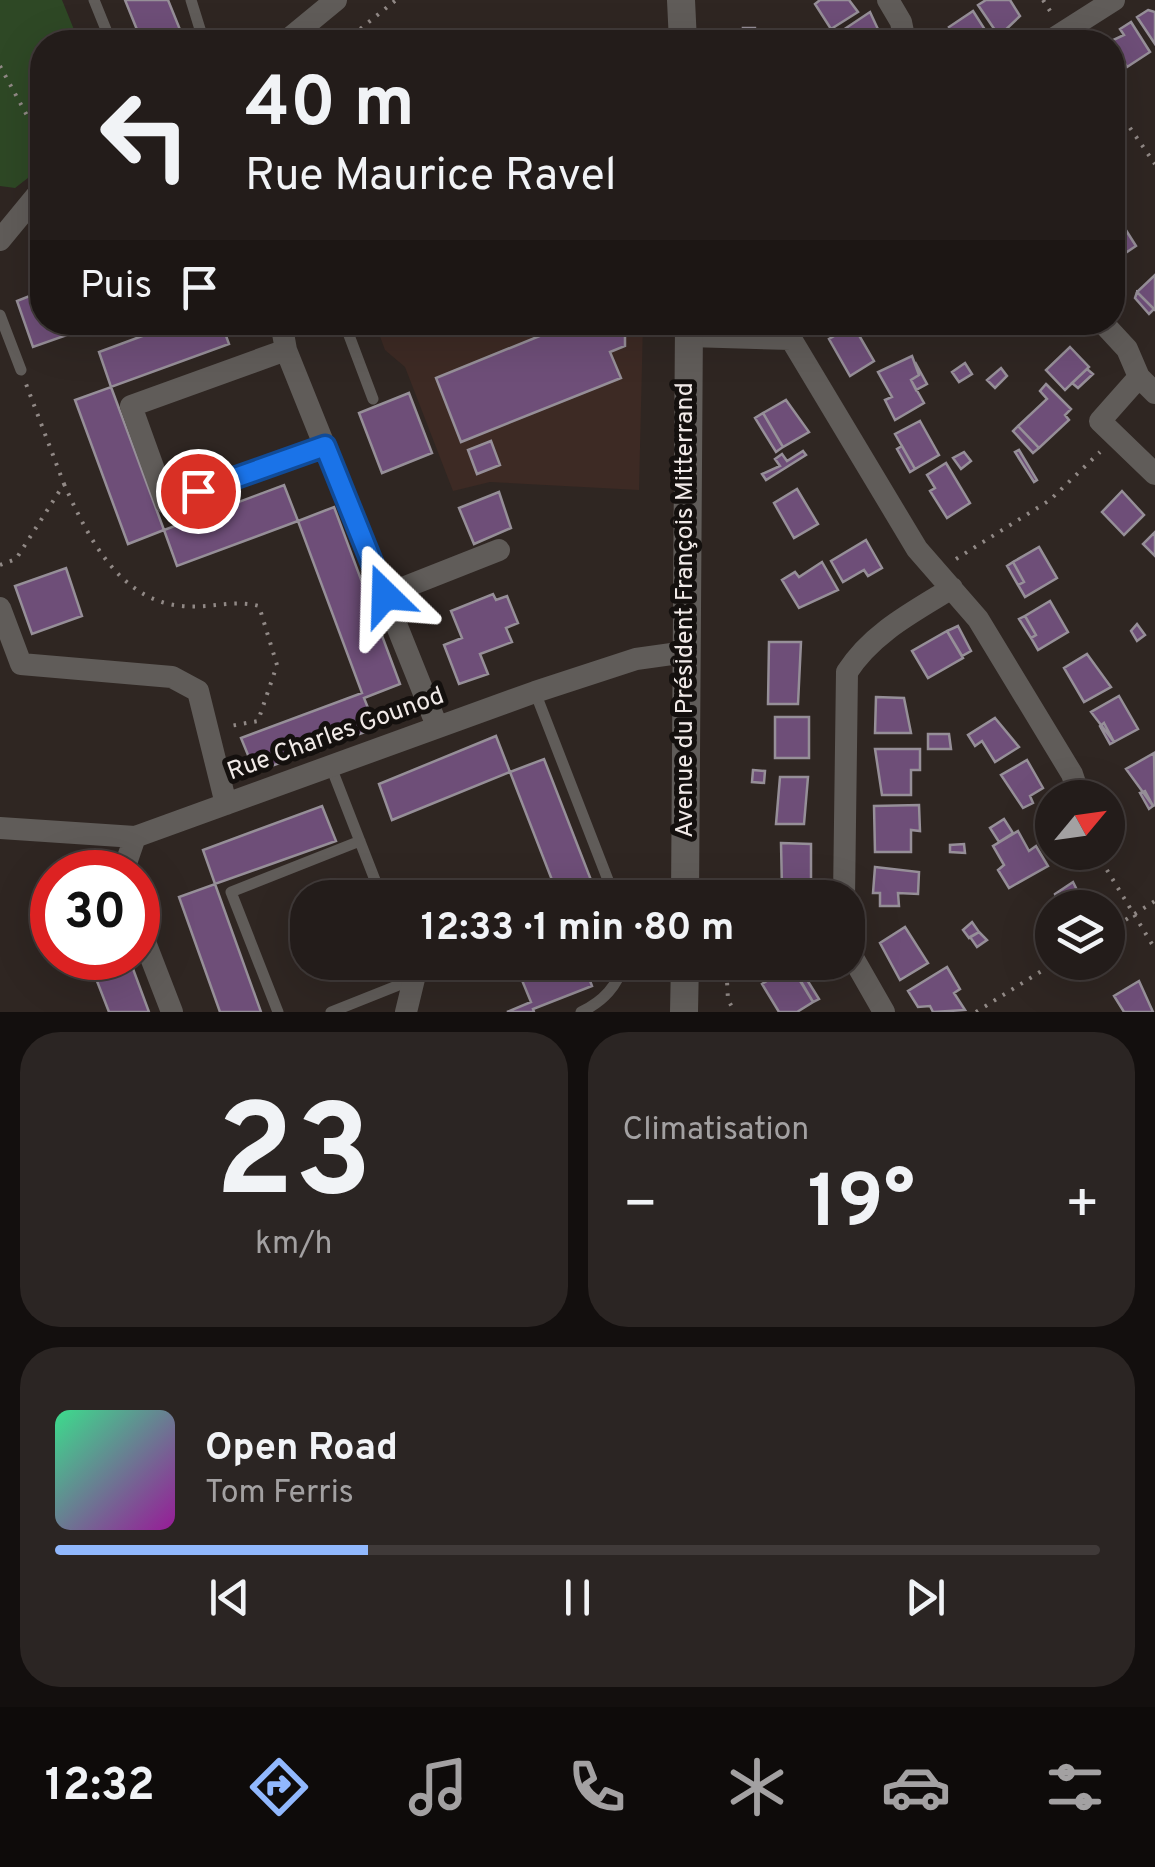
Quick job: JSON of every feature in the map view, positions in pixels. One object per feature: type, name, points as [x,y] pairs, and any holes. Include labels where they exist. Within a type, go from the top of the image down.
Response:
[{"type":"street","points":[[302,30],[336,0]]},
{"type":"street","points":[[681,0],[682,30]]},
{"type":"street","points":[[888,0],[903,30]]},
{"type":"street","points":[[1067,30],[1114,0]]},
{"type":"street","points":[[0,240],[30,204]]},
{"type":"street","points":[[283,335],[437,726]]},
{"type":"street","name":"Avenue du Président François Mitterrand","points":[[686,880],[689,335]]},
{"type":"street","points":[[750,335],[791,339],[917,549],[978,619],[1074,780]]},
{"type":"street","points":[[1114,335],[1127,348],[1147,385],[1100,421],[1152,465]]},
{"type":"street","points":[[286,350],[131,406],[166,503],[325,446]]},
{"type":"street","points":[[385,595],[499,550]]},
{"type":"street","points":[[844,880],[847,672],[861,650],[883,632],[952,588]]},
{"type":"street","points":[[0,608],[21,664],[172,676],[198,691],[226,804]]},
{"type":"street","name":"Rue Charles Gounod","points":[[0,828],[135,837],[535,692],[636,659],[686,652]]},
{"type":"street","points":[[131,850],[135,837]]},
{"type":"street","points":[[865,979],[884,1012]]},
{"type":"street","points":[[160,980],[172,1012]]},
{"type":"street","points":[[406,1012],[410,980]]},
{"type":"street","points":[[684,1012],[685,980]]},
{"type":"lane","points":[[94,0],[106,30]]},
{"type":"lane","points":[[192,0],[201,30]]},
{"type":"lane","points":[[0,315],[21,370]]},
{"type":"lane","points":[[349,335],[373,399]]},
{"type":"lane","points":[[535,692],[608,880]]},
{"type":"lane","points":[[331,767],[375,880]]},
{"type":"lane","points":[[278,1012],[231,892],[360,841]]},
{"type":"lane","points":[[332,1012],[394,980]]},
{"type":"lane","points":[[581,1012],[597,1005],[620,980]]},
{"type":"path","points":[[359,30],[396,0]]},
{"type":"path","points":[[0,66],[30,122]]},
{"type":"path","points":[[1125,121],[1155,164]]},
{"type":"path","points":[[21,370],[82,526],[114,572],[144,593],[180,606],[239,601],[259,606],[277,665],[265,710],[258,721],[208,728]]},
{"type":"path","points":[[952,588],[956,558],[1050,500],[1107,445]]},
{"type":"path","points":[[0,565],[16,559],[64,484]]},
{"type":"path","points":[[1107,870],[1155,949]]},
{"type":"path","points":[[1125,921],[1155,901]]},
{"type":"path","points":[[976,1012],[1035,975]]},
{"type":"path","points":[[727,980],[728,1000],[736,1012]]},
{"type":"shaded area","points":[[379,335],[643,335],[639,490],[490,482],[453,491],[405,367],[385,350]]},
{"type":"green space","points":[[0,0],[62,0],[74,30],[30,30],[30,176],[15,188],[0,186]]},
{"type":"building","points":[[125,0],[168,0],[180,30],[137,30]]},
{"type":"building","points":[[820,0],[849,0],[858,12],[831,29],[815,4]]},
{"type":"building","points":[[986,0],[1010,0],[1020,16],[1005,30],[995,30],[978,5]]},
{"type":"building","points":[[1148,10],[1155,12],[1155,44],[1137,17]]},
{"type":"building","points":[[973,11],[985,30],[951,30],[949,27]]},
{"type":"building","points":[[870,12],[878,30],[843,30]]},
{"type":"building","points":[[1131,22],[1150,52],[1127,67],[1125,30],[1120,29]]},
{"type":"building","points":[[1125,229],[1136,246],[1125,253]]},
{"type":"building","points":[[1155,275],[1155,310],[1137,292]]},
{"type":"building","points":[[1137,292],[1154,309],[1149,314],[1135,298]]},
{"type":"building","points":[[30,296],[30,335],[67,335],[33,347],[17,301]]},
{"type":"building","points":[[145,335],[226,335],[229,344],[111,387],[99,352]]},
{"type":"building","points":[[542,335],[625,335],[625,346],[610,352],[621,378],[461,442],[436,378]]},
{"type":"building","points":[[836,335],[859,335],[874,361],[850,376],[829,339]]},
{"type":"building","points":[[1070,347],[1089,367],[1065,390],[1046,370]]},
{"type":"building","points":[[912,356],[919,375],[911,380],[924,403],[895,420],[885,400],[892,397],[878,372]]},
{"type":"building","points":[[915,362],[927,384],[916,390],[911,380],[919,375]]},
{"type":"building","points":[[965,363],[972,374],[959,382],[952,372]]},
{"type":"building","points":[[1001,368],[1007,376],[995,388],[987,380]]},
{"type":"building","points":[[1087,369],[1093,374],[1078,388],[1072,383]]},
{"type":"building","points":[[1046,384],[1071,409],[1065,415],[1069,420],[1039,448],[1018,426],[1047,399],[1040,391]]},
{"type":"building","points":[[111,387],[164,530],[128,544],[75,400]]},
{"type":"building","points":[[409,393],[432,453],[382,473],[359,413]]},
{"type":"building","points":[[786,400],[809,432],[783,447],[763,413]]},
{"type":"building","points":[[763,413],[783,447],[776,452],[755,418]]},
{"type":"building","points":[[920,421],[939,455],[915,469],[895,434]]},
{"type":"building","points":[[1018,426],[1039,448],[1033,453],[1013,431]]},
{"type":"building","points":[[491,441],[500,465],[477,474],[468,450]]},
{"type":"building","points":[[902,446],[915,469],[910,472],[897,449]]},
{"type":"building","points":[[1019,450],[1037,480],[1034,482],[1015,452]]},
{"type":"building","points":[[803,451],[806,455],[766,480],[762,474],[780,466],[775,459],[782,454],[787,461]]},
{"type":"building","points":[[964,452],[971,461],[961,469],[953,458]]},
{"type":"building","points":[[946,463],[970,503],[947,518],[930,491],[935,488],[927,475]]},
{"type":"building","points":[[284,485],[298,521],[177,566],[164,530]]},
{"type":"building","points":[[797,489],[818,524],[794,538],[774,503]]},
{"type":"building","points":[[1122,491],[1144,515],[1124,535],[1102,512]]},
{"type":"building","points":[[499,492],[511,528],[474,544],[459,508]]},
{"type":"building","points":[[334,507],[400,684],[364,698],[376,728],[255,772],[241,738],[362,693],[298,521]]},
{"type":"building","points":[[1155,532],[1155,556],[1143,544]]},
{"type":"building","points":[[866,540],[882,568],[868,576],[864,570],[843,582],[831,561]]},
{"type":"building","points":[[1039,547],[1057,578],[1025,597],[1018,585],[1024,582],[1013,562]]},
{"type":"building","points":[[822,562],[838,590],[799,608],[782,580],[795,572],[799,577]]},
{"type":"building","points":[[1013,562],[1024,582],[1018,585],[1007,566]]},
{"type":"building","points":[[66,568],[82,616],[32,634],[15,586]]},
{"type":"building","points":[[493,594],[496,600],[507,596],[518,623],[506,628],[512,642],[480,654],[488,674],[459,684],[444,645],[462,638],[451,611]]},
{"type":"building","points":[[1050,601],[1068,632],[1038,650],[1031,638],[1036,635],[1025,616]]},
{"type":"building","points":[[1025,616],[1036,635],[1031,638],[1019,619]]},
{"type":"building","points":[[1137,624],[1145,635],[1137,641],[1131,631]]},
{"type":"building","points":[[958,626],[971,651],[962,656],[947,631]]},
{"type":"building","points":[[947,631],[963,658],[928,678],[912,651]]},
{"type":"building","points":[[769,642],[801,642],[798,704],[768,704]]},
{"type":"building","points":[[1087,654],[1111,687],[1084,702],[1064,668]]},
{"type":"building","points":[[1119,696],[1138,729],[1114,742],[1091,712]]},
{"type":"building","points":[[876,697],[904,698],[911,733],[875,733]]},
{"type":"building","points":[[775,717],[809,717],[809,758],[775,758]]},
{"type":"building","points":[[995,718],[1019,747],[995,762],[982,741],[975,746],[968,735]]},
{"type":"building","points":[[1104,723],[1114,742],[1110,744],[1100,726]]},
{"type":"building","points":[[928,734],[949,734],[951,749],[928,749]]},
{"type":"building","points":[[496,736],[510,772],[392,820],[379,784]]},
{"type":"building","points":[[875,749],[920,749],[920,770],[911,770],[911,795],[882,795]]},
{"type":"building","points":[[1154,753],[1155,805],[1153,806],[1126,769]]},
{"type":"building","points":[[544,759],[591,880],[552,880],[510,772]]},
{"type":"building","points":[[1027,760],[1038,780],[1035,780],[1035,793],[1030,796],[1033,803],[1023,808],[1001,775]]},
{"type":"building","points":[[753,770],[765,771],[764,783],[752,782]]},
{"type":"building","points":[[780,777],[808,777],[804,824],[776,824]]},
{"type":"building","points":[[1145,791],[1153,806],[1149,809],[1140,793]]},
{"type":"building","points":[[919,805],[920,831],[911,830],[911,852],[875,852],[874,806]]},
{"type":"building","points":[[322,806],[336,841],[215,884],[203,850]]},
{"type":"building","points":[[1004,819],[1013,833],[999,842],[990,828]]},
{"type":"building","points":[[1018,831],[1029,851],[1035,847],[1035,870],[1041,870],[1009,888],[998,870],[1004,865],[993,846]]},
{"type":"building","points":[[781,843],[811,844],[811,880],[782,880]]},
{"type":"building","points":[[964,844],[965,853],[950,852],[950,845]]},
{"type":"building","points":[[875,867],[919,872],[918,894],[898,893],[899,906],[880,906],[880,893],[873,893]]},
{"type":"building","points":[[1073,882],[1077,890],[1061,890]]},
{"type":"building","points":[[215,884],[261,1012],[220,1012],[179,897]]},
{"type":"building","points":[[972,922],[979,932],[969,938],[963,930]]},
{"type":"building","points":[[905,927],[928,963],[900,980],[880,943]]},
{"type":"building","points":[[979,932],[987,940],[977,947],[970,937]]},
{"type":"building","points":[[947,967],[960,989],[954,993],[965,1010],[933,1012],[930,1006],[918,1007],[908,991]]},
{"type":"building","points":[[97,980],[137,980],[149,1012],[109,1012]]},
{"type":"building","points":[[522,980],[590,980],[592,986],[533,1009],[534,1012],[507,1012],[531,1002]]},
{"type":"building","points":[[768,980],[800,980],[813,1002],[797,1012],[779,1012],[762,984]]},
{"type":"building","points":[[800,980],[807,980],[819,999],[813,1002]]},
{"type":"building","points":[[1139,981],[1153,1012],[1124,1012],[1114,996]]},
{"type":"route","points":[[198,491],[325,446],[385,595]]}]
